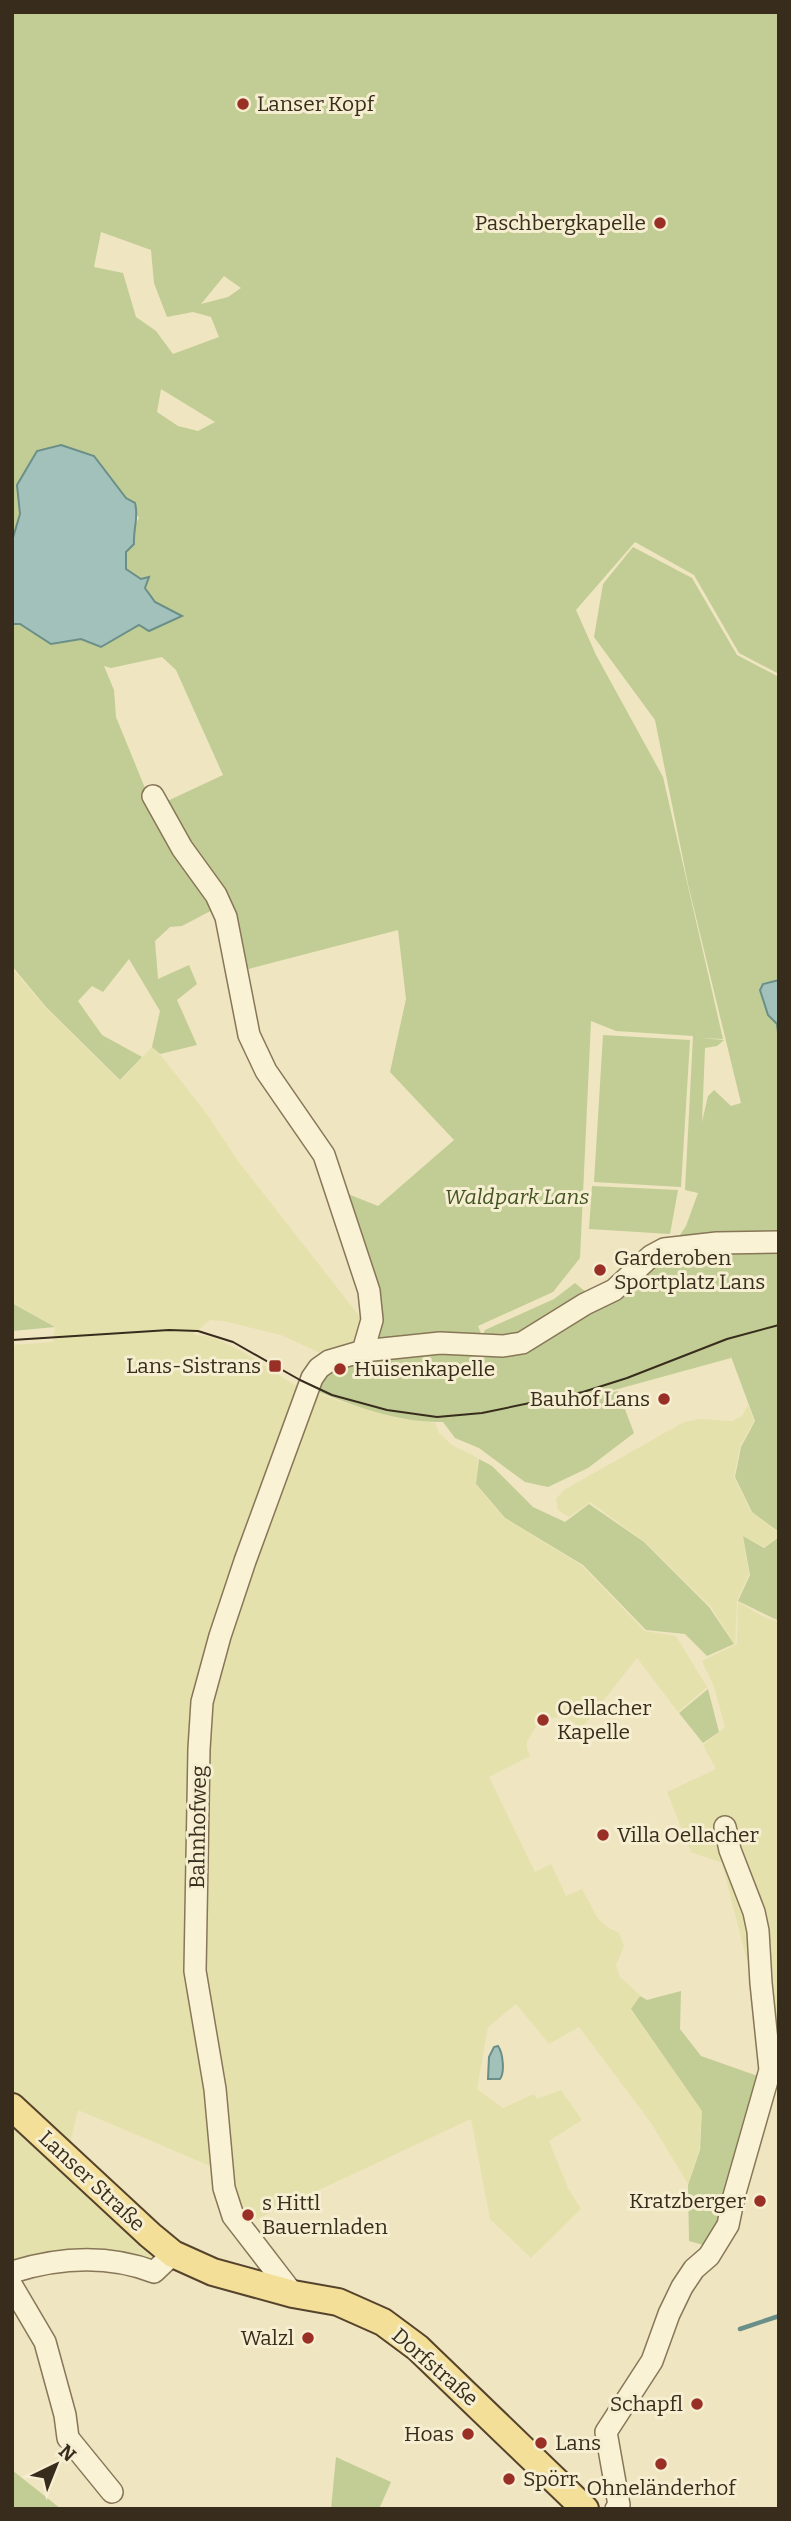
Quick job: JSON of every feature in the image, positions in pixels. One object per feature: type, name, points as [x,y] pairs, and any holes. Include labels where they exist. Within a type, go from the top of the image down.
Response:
[{"type":"main road","name":"Lanser Straße","points":[[12,2107],[173,2254]]},
{"type":"main road","name":"Dorfstraße","points":[[173,2254],[213,2272],[293,2294],[338,2302],[383,2322],[418,2348],[585,2509]]},
{"type":"street","points":[[153,796],[182,848],[216,895],[226,917],[249,1035],[266,1071],[324,1154],[369,1291],[372,1320],[363,1351],[440,1343],[513,1346],[617,1288],[660,1250],[709,1243],[779,1242]]},
{"type":"street","name":"Bahnhofweg","points":[[293,2294],[233,2216],[223,2183],[212,2064],[196,1978],[200,1723],[209,1674],[245,1561],[312,1378],[319,1368],[329,1361],[363,1351]]},
{"type":"street","points":[[616,2509],[619,2505],[606,2432],[652,2361],[682,2287],[694,2269],[709,2256],[729,2221],[771,2070],[758,1931],[754,1912],[730,1850],[725,1827]]},
{"type":"street","points":[[12,2272],[81,2258],[132,2263],[154,2272],[173,2254]]},
{"type":"street","points":[[12,2286],[45,2342],[65,2415],[68,2438],[112,2492]]},
{"type":"shaded area","points":[[12,968],[45,1007],[120,1081],[152,1047],[163,1058],[206,1113],[238,1161],[364,1322],[363,1337],[346,1352],[322,1354],[281,1335],[223,1321],[210,1320],[193,1334],[215,1338],[243,1352],[293,1384],[339,1401],[397,1418],[435,1423],[439,1433],[452,1445],[478,1458],[476,1485],[504,1518],[581,1565],[645,1631],[676,1636],[707,1687],[678,1712],[637,1658],[581,1729],[569,1719],[551,1719],[545,1713],[537,1713],[534,1722],[536,1726],[527,1742],[530,1756],[489,1777],[535,1872],[551,1864],[566,1896],[582,1889],[598,1919],[619,1933],[624,1946],[616,1965],[620,1977],[640,1995],[631,2010],[702,2111],[699,2151],[688,2184],[651,2123],[579,2027],[549,2044],[516,2004],[488,2027],[477,2089],[503,2108],[534,2094],[537,2099],[561,2090],[582,2120],[549,2141],[568,2188],[581,2209],[531,2258],[490,2219],[471,2119],[244,2225],[227,2173],[78,2110],[69,2148],[12,2095],[12,1345],[53,1342],[55,1327],[12,1302]]},
{"type":"shaded area","points":[[748,1405],[754,1421],[740,1446],[734,1477],[751,1512],[779,1533],[779,1536],[764,1547],[743,1536],[749,1574],[737,1601],[735,1645],[711,1607],[645,1542],[590,1502],[569,1517],[558,1510],[556,1499],[564,1490],[684,1422],[699,1419],[732,1421],[742,1416]]},
{"type":"shaded area","points":[[738,1602],[779,1622],[779,2038],[746,1957],[722,1863],[691,1852],[667,1792],[716,1769],[703,1745],[725,1727],[714,1687],[702,1661],[737,1644]]},
{"type":"shaded area","points":[[12,2113],[157,2250],[154,2261],[12,2262]]},
{"type":"green space","name":"Waldpark Lans","points":[[12,12],[779,12],[779,674],[739,653],[694,575],[635,542],[576,610],[596,655],[663,777],[723,1039],[701,1038],[724,1040],[717,1046],[705,1048],[702,1122],[708,1096],[714,1090],[731,1106],[741,1103],[688,884],[655,720],[594,637],[603,584],[633,547],[692,578],[737,655],[779,677],[779,1532],[752,1512],[735,1477],[741,1447],[755,1421],[730,1354],[731,1358],[585,1398],[618,1391],[634,1433],[588,1468],[548,1487],[525,1482],[479,1448],[455,1438],[443,1422],[393,1417],[314,1390],[321,1374],[370,1355],[343,1192],[378,1206],[454,1140],[390,1072],[406,999],[398,930],[241,971],[228,905],[161,804],[223,775],[176,670],[162,657],[111,668],[104,666],[114,690],[116,717],[147,793],[218,907],[182,926],[170,927],[155,941],[158,979],[189,965],[197,984],[177,1000],[197,1045],[160,1054],[152,1047],[160,1011],[129,959],[103,992],[92,986],[78,1001],[102,1035],[142,1057],[120,1080],[46,1007],[12,966],[12,624],[20,624],[51,644],[81,639],[101,646],[139,625],[155,602],[141,579],[126,569],[126,552],[134,544],[133,529],[139,518],[94,456],[17,485],[20,514],[12,541]],"holes":[[[101,232],[151,250],[154,283],[167,317],[193,312],[211,317],[219,337],[173,354],[156,331],[136,317],[123,273],[94,267]],[[224,276],[241,288],[228,297],[201,304]],[[161,389],[215,422],[198,431],[178,426],[157,412]],[[591,1021],[616,1031],[693,1036],[685,1190],[698,1193],[686,1226],[676,1241],[590,1308],[587,1293],[575,1283],[554,1299],[485,1330],[482,1336],[478,1326],[553,1292],[580,1258]]]},
{"type":"green space","points":[[603,1035],[690,1040],[681,1187],[594,1182]]},
{"type":"green space","points":[[592,1186],[678,1190],[670,1234],[589,1229]]},
{"type":"green space","points":[[12,1303],[55,1327],[12,1331]]},
{"type":"green space","points":[[479,1459],[492,1466],[533,1507],[565,1522],[589,1504],[644,1542],[709,1607],[734,1644],[707,1656],[685,1634],[646,1630],[583,1565],[505,1518],[476,1484]]},
{"type":"green space","points":[[743,1536],[764,1548],[779,1537],[779,1621],[738,1601],[750,1575]]},
{"type":"green space","points":[[708,1689],[719,1732],[703,1743],[679,1713]]},
{"type":"green space","points":[[681,1991],[680,2029],[701,2056],[766,2079],[726,2216],[707,2246],[689,2241],[688,2185],[700,2150],[702,2111],[631,2009],[640,1996],[647,2000]]},
{"type":"green space","points":[[336,2457],[391,2482],[379,2509],[331,2509]]},
{"type":"green space","points":[[12,2470],[61,2509],[12,2509]]},
{"type":"water","points":[[61,445],[94,456],[126,498],[135,503],[134,544],[126,552],[126,569],[141,579],[149,577],[145,588],[155,602],[182,616],[149,631],[139,625],[101,647],[81,639],[51,644],[20,624],[12,624],[12,541],[20,514],[17,485],[37,451]]},
{"type":"water","points":[[779,980],[779,1041],[777,1024],[768,1015],[760,990],[763,984]]},
{"type":"water","points":[[498,2046],[503,2062],[502,2076],[500,2079],[488,2079],[489,2057],[494,2047]]},
{"type":"waterway","points":[[740,2329],[779,2316]]},
{"type":"tram line","points":[[12,1340],[169,1330],[198,1331],[233,1342],[332,1395],[387,1410],[437,1417],[482,1413],[583,1392],[727,1339],[779,1325]]},
{"type":"place","name":"Lanser Kopf","points":[[243,104]]},
{"type":"place","name":"Paschbergkapelle","points":[[660,223]]},
{"type":"place","name":"Garderoben Sportplatz Lans","points":[[600,1270]]},
{"type":"place","name":"Lans-Sistrans","points":[[275,1366]]},
{"type":"place","name":"Huisenkapelle","points":[[340,1369]]},
{"type":"place","name":"Bauhof Lans","points":[[664,1399]]},
{"type":"place","name":"Oellacher Kapelle","points":[[543,1720]]},
{"type":"place","name":"Villa Oellacher","points":[[603,1835]]},
{"type":"place","name":"Kratzberger","points":[[760,2201]]},
{"type":"place","name":"s Hittl Bauernladen","points":[[248,2215]]},
{"type":"place","name":"Walzl","points":[[308,2338]]},
{"type":"place","name":"Schapfl","points":[[697,2404]]},
{"type":"place","name":"Hoas","points":[[468,2434]]},
{"type":"place","name":"Lans","points":[[541,2443]]},
{"type":"place","name":"Ohneländerhof","points":[[661,2464]]},
{"type":"place","name":"Spörr","points":[[509,2479]]}]
